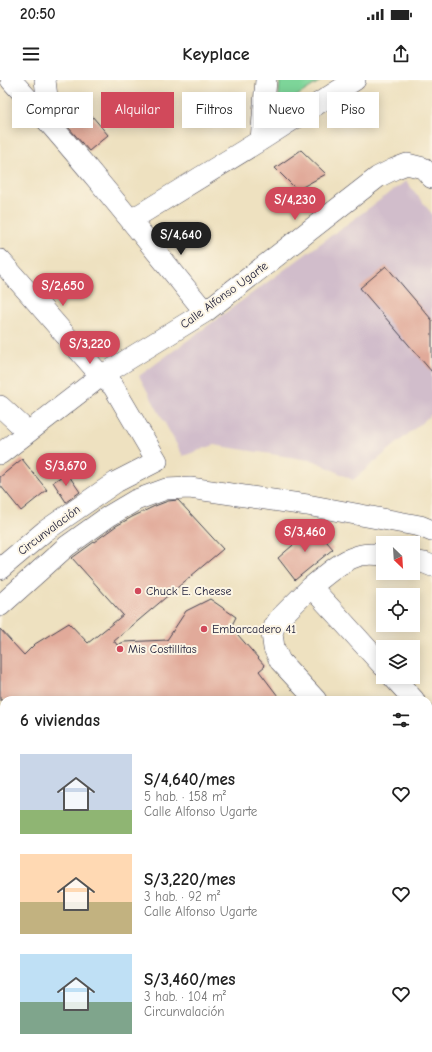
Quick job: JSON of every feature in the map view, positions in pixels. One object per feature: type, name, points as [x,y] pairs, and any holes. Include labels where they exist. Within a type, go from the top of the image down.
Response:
[{"type":"street","points":[[11,80],[22,92]]},
{"type":"street","points":[[45,80],[46,92]]},
{"type":"street","points":[[261,140],[266,80]]},
{"type":"street","points":[[131,220],[355,80]]},
{"type":"street","points":[[54,128],[205,312]]},
{"type":"street","name":"Calle Alfonso Ugarte","points":[[0,454],[101,376],[205,312],[378,177],[407,164],[423,168],[432,178]]},
{"type":"street","points":[[0,260],[101,376]]},
{"type":"street","name":"Circunvalación","points":[[0,569],[44,531],[116,482],[157,461],[113,386],[101,376]]},
{"type":"street","points":[[0,406],[28,432]]},
{"type":"street","points":[[0,606],[67,546],[109,516],[136,500],[166,489],[190,488],[307,505],[346,517],[420,526],[432,531]]},
{"type":"street","points":[[312,696],[280,661],[274,648],[272,633],[275,625],[279,619],[311,587],[347,560],[356,556],[376,554]]},
{"type":"street","points":[[420,562],[432,566]]},
{"type":"street","points":[[311,587],[376,658]]},
{"type":"street","points":[[399,684],[410,696]]},
{"type":"shaded area","points":[[406,181],[432,214],[432,414],[353,480],[315,461],[214,445],[183,456],[139,376]]},
{"type":"green space","points":[[280,80],[322,80],[303,92],[279,92]]},
{"type":"building","points":[[93,117],[108,135],[89,151],[69,128],[93,128]]},
{"type":"building","points":[[301,150],[326,174],[297,190],[275,168]]},
{"type":"building","points":[[386,266],[432,320],[432,372],[360,288]]},
{"type":"building","points":[[22,459],[47,490],[21,511],[0,485],[0,477]]},
{"type":"building","points":[[67,473],[80,492],[66,502],[53,482]]},
{"type":"building","points":[[178,500],[223,549],[113,642],[117,645],[124,642],[167,640],[186,611],[210,599],[236,617],[231,627],[265,666],[259,671],[278,696],[0,696],[0,629],[24,655],[35,644],[69,623],[88,643],[123,615],[72,558],[116,526],[168,501]]},
{"type":"building","points":[[314,527],[333,549],[295,580],[278,558]]},
{"type":"place","name":"Chuck E. Cheese","points":[[138,591]]},
{"type":"place","name":"Embarcadero 41","points":[[204,629]]},
{"type":"place","name":"Mis Costillitas","points":[[120,649]]}]
